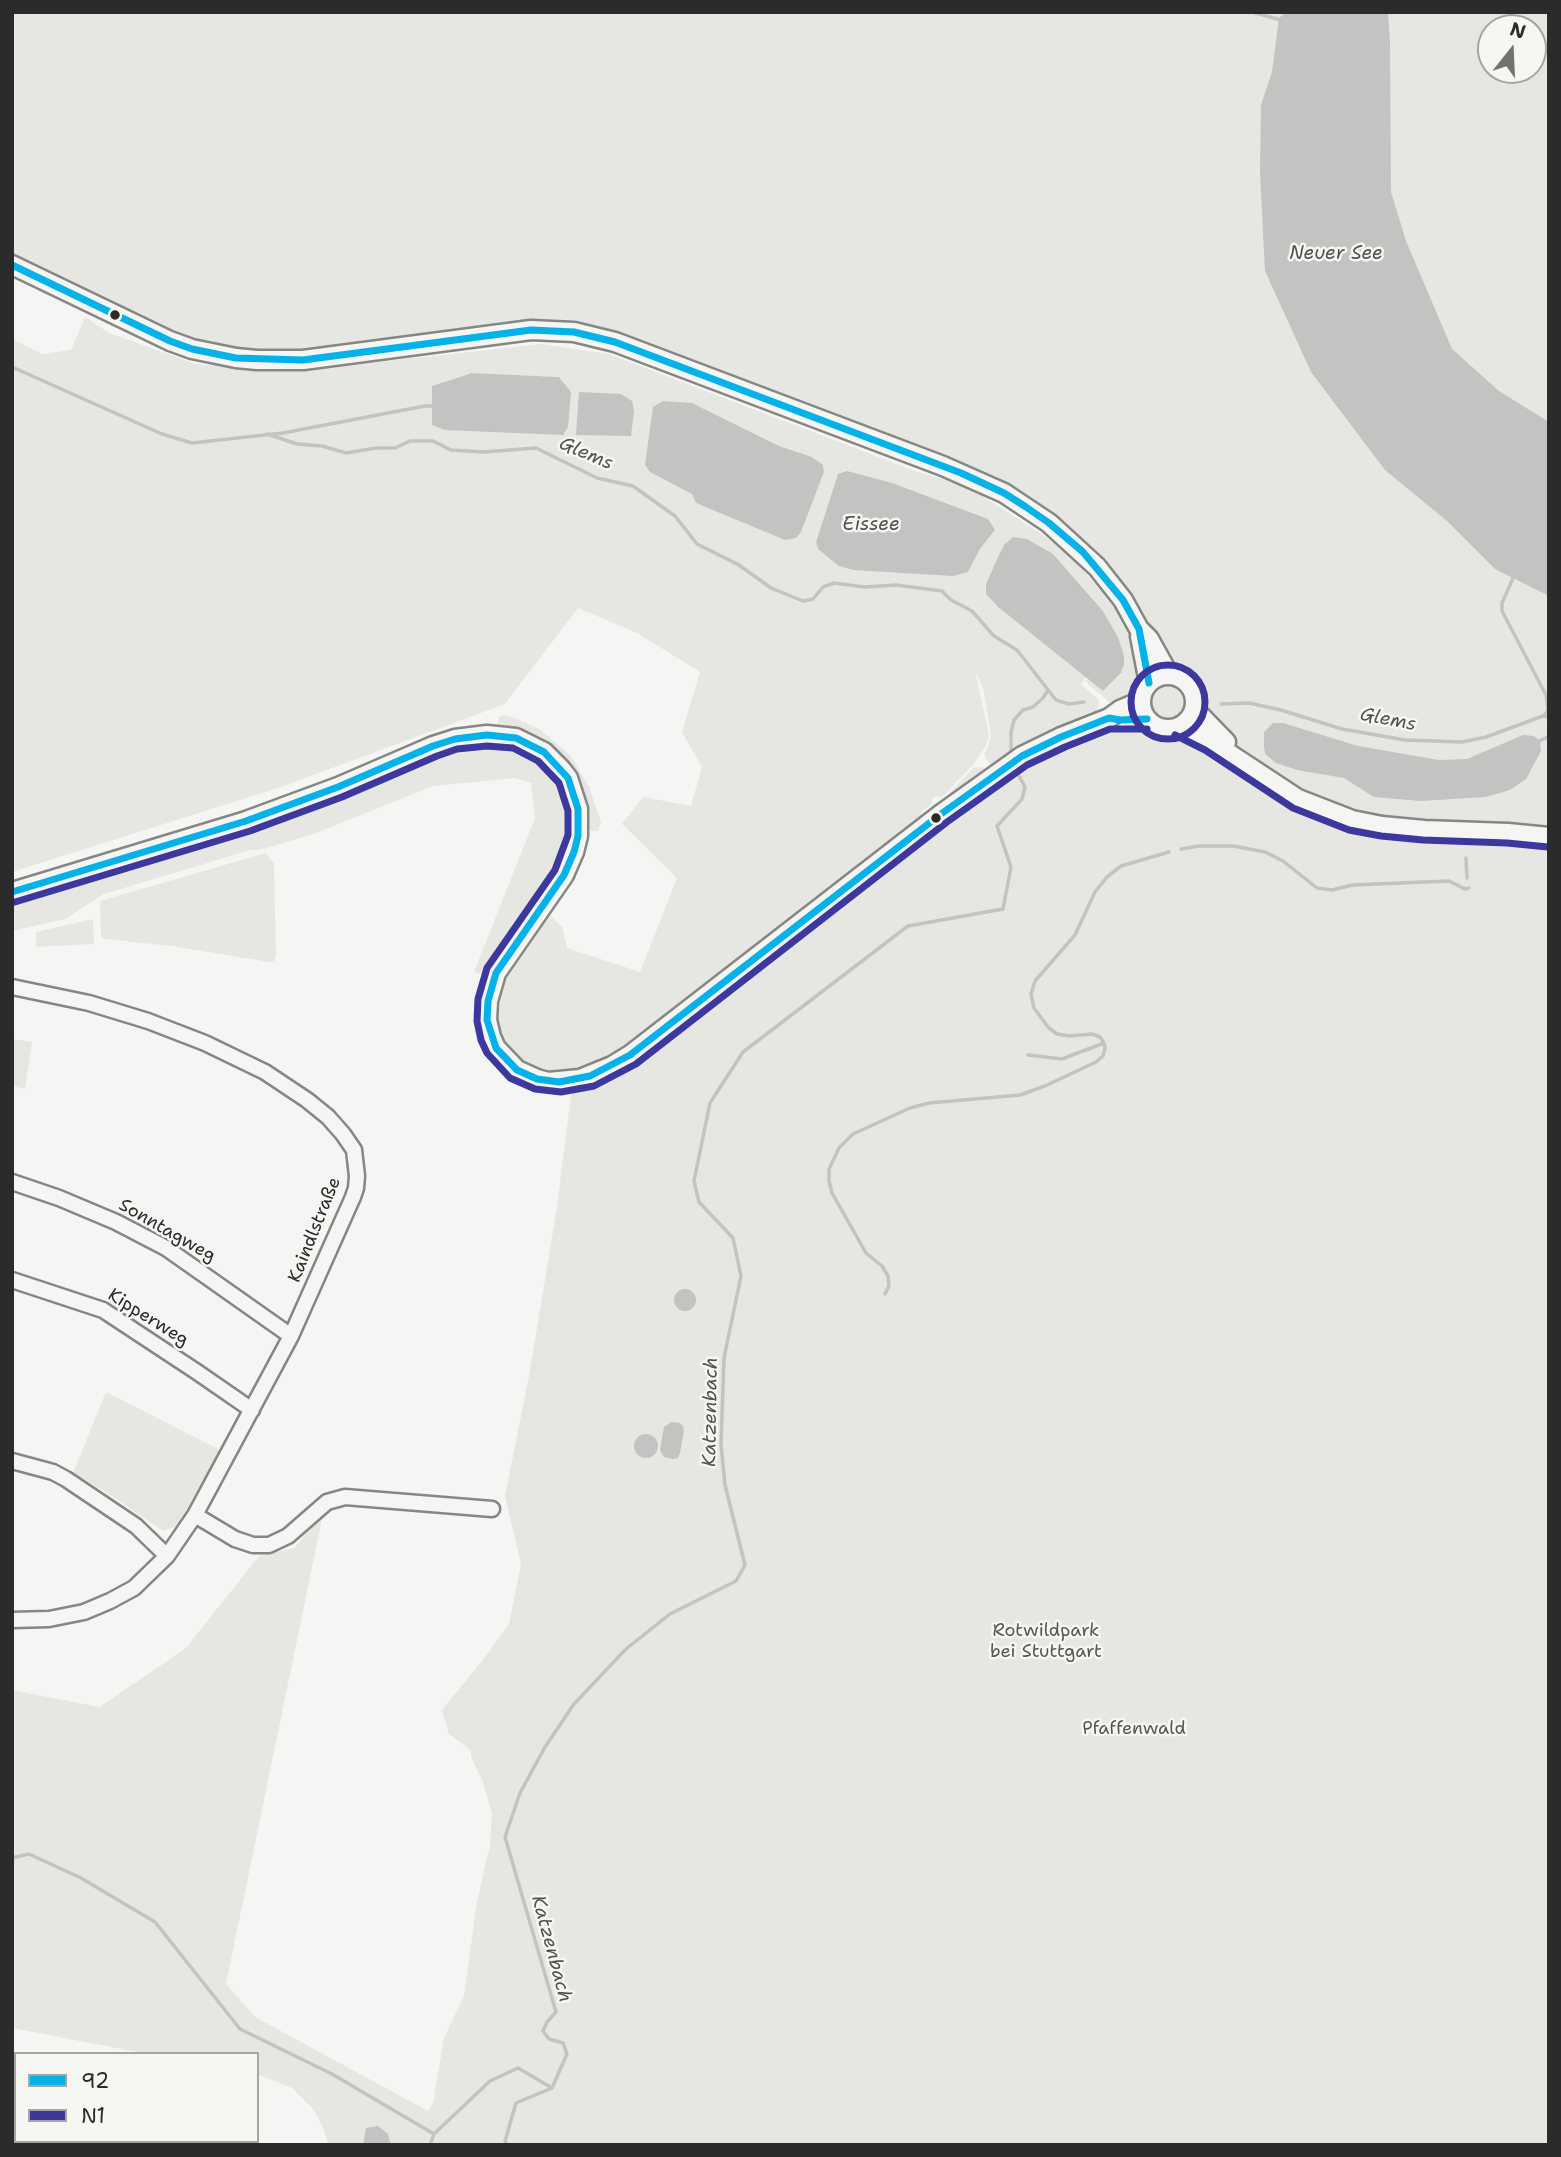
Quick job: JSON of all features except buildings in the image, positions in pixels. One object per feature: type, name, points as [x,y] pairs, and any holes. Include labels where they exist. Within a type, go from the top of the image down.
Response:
[{"type":"main road","points":[[12,265],[170,341],[202,352],[236,358],[303,360],[531,330],[574,332],[615,342],[952,469],[1004,493],[1049,523],[1083,552],[1116,591],[1139,629],[1149,639],[1169,675]]},
{"type":"main road","points":[[1139,629],[1149,683]]},
{"type":"main road","points":[[1169,675],[1180,678],[1191,687],[1195,702],[1187,722],[1164,729],[1147,719],[1141,701],[1149,683],[1169,675]]},
{"type":"main road","points":[[12,892],[258,817],[455,739],[487,735],[516,738],[544,752],[568,779],[578,810],[578,836],[564,875],[496,973],[488,1001],[487,1020],[496,1048],[517,1070],[548,1082],[580,1079],[612,1066],[630,1055],[941,814],[1021,756],[1109,718],[1119,709],[1141,701]]},
{"type":"main road","points":[[1194,709],[1260,774]]},
{"type":"main road","points":[[1109,718],[1147,719]]},
{"type":"main road","points":[[1180,726],[1290,794],[1335,815],[1368,823],[1424,830],[1549,837]]},
{"type":"street","name":"Kaindlstraße","points":[[12,987],[89,1003],[136,1017],[205,1043],[265,1072],[307,1100],[344,1134],[354,1150],[356,1188],[291,1335],[195,1515],[167,1556],[134,1588],[84,1612],[49,1619],[12,1620]]},
{"type":"street","name":"Sonntagweg","points":[[12,1182],[116,1222],[166,1248],[291,1335]]},
{"type":"street","name":"Kipperweg","points":[[12,1280],[103,1310],[252,1410]]},
{"type":"street","points":[[12,1461],[53,1472],[66,1479],[136,1526],[167,1556]]},
{"type":"street","points":[[195,1515],[234,1539],[253,1545],[269,1545],[288,1536],[327,1502],[345,1497],[492,1509]]},
{"type":"shaded area","points":[[12,1039],[32,1042],[25,1089],[12,1086]]},
{"type":"shaded area","points":[[735,1155],[557,1846],[490,1845],[492,1814],[483,1782],[471,1757],[471,1750],[449,1734],[442,1710],[509,1624],[521,1564],[505,1496],[529,1376],[556,1213]]},
{"type":"green space","name":"Rotwildpark bei Stuttgart","points":[[12,12],[1549,12],[1549,2145],[328,2145],[324,2129],[313,2109],[292,2088],[259,2075],[259,2052],[138,2052],[12,2028],[12,1690],[99,1707],[185,1649],[259,1556],[294,1548],[323,1514],[226,1984],[255,2017],[428,2111],[433,2103],[444,2038],[464,1996],[477,1902],[490,1845],[496,1845],[532,1529],[611,1389],[635,1188],[556,1213],[572,1087],[624,1069],[639,1060],[994,787],[1092,735],[1125,727],[1120,703],[1109,702],[1085,681],[1088,679],[1104,691],[1121,674],[1124,665],[1118,637],[1103,611],[1053,554],[1004,545],[986,584],[986,594],[998,607],[1086,677],[1081,684],[1098,699],[1096,714],[1088,716],[1092,711],[1015,751],[1014,749],[1006,757],[990,765],[984,754],[991,735],[983,688],[975,671],[989,735],[986,746],[973,765],[942,797],[936,796],[931,800],[933,803],[922,812],[919,824],[647,1034],[604,1061],[584,1069],[557,1073],[525,1065],[514,1057],[499,1034],[495,1018],[496,1001],[505,973],[548,913],[562,927],[567,948],[640,972],[677,878],[622,824],[643,797],[691,806],[702,767],[682,732],[700,672],[637,633],[578,608],[505,704],[281,787],[12,872],[12,339],[42,354],[71,350],[85,317],[109,333],[196,364],[254,369],[326,368],[540,344],[609,354],[915,471],[965,485],[1045,536],[1075,560],[1115,608],[1133,599],[1103,562],[1066,525],[1022,494],[980,473],[596,330],[393,340],[270,355],[196,344],[128,315],[12,255]],"holes":[[[472,373],[559,377],[432,424],[432,386]],[[692,403],[779,446],[812,457],[823,465],[824,472],[801,532],[796,538],[696,503],[692,494]],[[838,474],[892,483],[995,530],[980,549],[968,572],[818,549],[816,542]]]},
{"type":"green space","points":[[504,715],[541,730],[571,756],[589,787],[601,822],[598,831],[591,831],[589,828],[582,789],[566,760],[538,737],[516,728],[497,725],[499,717]]},
{"type":"green space","points":[[490,743],[523,750],[538,758],[548,768],[565,795],[569,829],[564,851],[550,882],[512,933],[487,976],[474,972],[535,818],[531,783],[515,778],[433,786],[316,833],[104,894],[65,919],[12,931],[12,904],[281,823],[447,750],[470,744]]},
{"type":"green space","points":[[973,768],[986,769],[983,773],[947,800],[944,799]]},
{"type":"green space","points":[[266,853],[274,864],[274,961],[105,939],[101,936],[100,901]]},
{"type":"green space","points":[[93,919],[94,944],[36,947],[36,932]]},
{"type":"green space","points":[[106,1392],[220,1450],[177,1526],[163,1531],[73,1473]]},
{"type":"water","name":"Neuer See","points":[[1286,12],[1388,12],[1391,192],[1406,241],[1452,349],[1499,391],[1549,422],[1549,596],[1495,569],[1447,521],[1385,470],[1311,372],[1265,271],[1260,173],[1261,105],[1272,72],[1279,18]]},
{"type":"water","points":[[472,373],[559,377],[571,392],[568,427],[563,435],[445,430],[432,425],[432,386]]},
{"type":"water","points":[[579,392],[621,394],[632,401],[634,411],[631,436],[576,435]]},
{"type":"water","points":[[663,401],[692,403],[779,446],[812,457],[823,465],[824,472],[801,532],[796,538],[785,540],[696,503],[692,494],[650,472],[645,465],[653,407]]},
{"type":"water","name":"Eissee","points":[[847,471],[892,483],[988,519],[995,530],[980,549],[968,572],[953,576],[853,570],[839,566],[818,549],[816,542],[838,474]]},
{"type":"water","points":[[1013,537],[1027,539],[1053,554],[1103,611],[1118,637],[1124,665],[1121,673],[1103,691],[998,607],[986,594],[986,584],[998,557],[1004,545]]},
{"type":"water","points":[[1273,723],[1283,723],[1358,746],[1439,760],[1467,759],[1523,735],[1534,736],[1540,741],[1541,751],[1526,779],[1510,790],[1486,797],[1421,801],[1374,797],[1344,778],[1297,770],[1276,763],[1265,754],[1264,746],[1264,732]]},
{"type":"water","points":[[685,1289],[695,1296],[696,1300],[689,1310],[685,1311],[675,1304],[674,1300],[681,1290]]},
{"type":"water","points":[[671,1422],[680,1423],[684,1431],[680,1453],[678,1458],[673,1459],[664,1457],[660,1450],[664,1427]]},
{"type":"water","points":[[646,1434],[654,1438],[658,1446],[654,1454],[646,1458],[638,1454],[634,1446],[638,1438]]},
{"type":"water","points":[[378,2126],[388,2134],[391,2145],[363,2145],[366,2128]]},
{"type":"waterway","points":[[1252,12],[1281,20]]},
{"type":"waterway","name":"Glems","points":[[12,367],[162,434],[192,443],[283,433],[436,406]]},
{"type":"waterway","name":"Glems","points":[[267,434],[297,444],[322,446],[346,453],[395,448],[410,441],[433,441],[451,450],[483,452],[536,448],[597,478],[633,486],[675,516],[697,544],[739,565],[771,588],[803,601],[813,599],[823,587],[834,583],[864,587],[896,585],[942,591],[951,600],[972,611],[994,636],[1017,650],[1056,700],[1069,704],[1084,702]]},
{"type":"waterway","points":[[1514,576],[1502,603],[1502,611],[1546,695],[1548,711],[1543,716]]},
{"type":"waterway","name":"Katzenbach","points":[[1011,751],[1014,720],[1023,710],[1033,707],[1048,690]]},
{"type":"waterway","name":"Glems","points":[[1221,704],[1249,703],[1342,729],[1405,740],[1462,742],[1486,737],[1543,716],[1549,717]]},
{"type":"waterway","points":[[1537,742],[1548,737]]},
{"type":"waterway","name":"Katzenbach","points":[[430,2145],[434,2134],[490,2081],[518,2068],[552,2088],[567,2054],[563,2043],[549,2039],[543,2031],[556,2012],[505,1837],[520,1793],[545,1747],[574,1704],[626,1649],[670,1614],[736,1581],[745,1565],[725,1485],[721,1444],[724,1358],[741,1276],[733,1238],[699,1202],[694,1181],[710,1103],[743,1052],[908,926],[1003,909],[1011,867],[997,826],[1022,799],[1025,787],[1018,774]]},
{"type":"waterway","points":[[1181,849],[1233,846],[1265,852],[1283,861],[1317,888],[1332,890],[1353,885],[1449,881],[1465,889],[1469,888]]},
{"type":"waterway","points":[[885,1294],[889,1286],[888,1276],[882,1266],[866,1253],[832,1193],[829,1169],[839,1148],[853,1134],[910,1108],[929,1103],[1020,1095],[1045,1086],[1096,1062],[1103,1056],[1105,1048],[1100,1037],[1092,1034],[1057,1034],[1048,1027],[1034,1008],[1031,994],[1035,981],[1075,935],[1095,892],[1107,877],[1121,866],[1169,852]]},
{"type":"waterway","points":[[1466,858],[1467,878]]},
{"type":"waterway","points":[[1028,1055],[1062,1059],[1104,1043]]},
{"type":"waterway","points":[[12,1858],[29,1854],[81,1878],[155,1922],[240,2029],[332,2074],[434,2134]]},
{"type":"waterway","points":[[507,2145],[505,2141],[516,2103],[552,2088]]},
{"type":"transit line","name":"92","points":[[12,265],[170,341],[192,349],[236,358],[303,360],[531,330],[574,332],[615,342],[961,473],[1004,493],[1026,507],[1083,552],[1123,600],[1139,629],[1149,683]]},
{"type":"transit line","name":"N1","points":[[1161,665],[1175,665],[1189,671],[1199,681],[1205,702],[1203,716],[1189,733],[1175,739],[1161,739],[1147,733],[1137,723],[1131,709],[1131,695],[1137,681],[1147,671],[1161,665]]},
{"type":"transit line","name":"92","points":[[12,892],[246,821],[455,739],[487,735],[516,738],[544,752],[568,778],[578,809],[578,836],[564,875],[496,973],[488,1001],[487,1020],[496,1048],[517,1070],[537,1079],[559,1082],[590,1076],[630,1055],[941,814],[1022,756],[1109,718],[1147,719]]},
{"type":"transit line","name":"N1","points":[[15,902],[250,831],[342,797],[457,749],[487,746],[513,748],[538,761],[559,783],[568,811],[568,835],[555,870],[487,968],[478,999],[477,1021],[487,1053],[510,1078],[535,1089],[561,1092],[594,1086],[636,1064],[947,822],[1027,765],[1110,729],[1147,729]]},
{"type":"transit line","name":"N1","points":[[1175,735],[1205,750],[1293,808],[1349,830],[1423,840],[1548,847]]},
{"type":"park label","name":"Pfaffenwald","points":[[1134,1729]]}]
